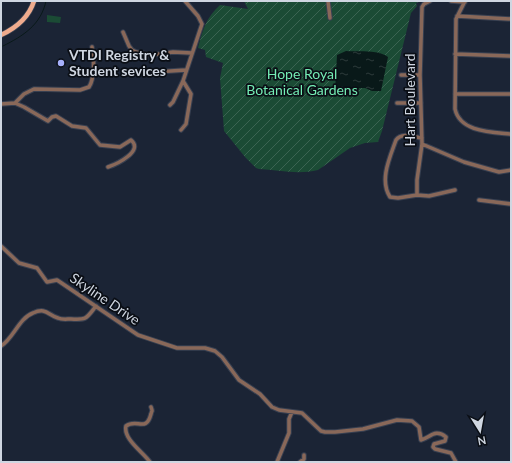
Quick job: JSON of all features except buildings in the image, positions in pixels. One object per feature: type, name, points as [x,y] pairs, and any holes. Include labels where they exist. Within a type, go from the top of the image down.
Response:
[{"type":"main road","points":[[1,35],[9,31],[25,18],[34,1]]},
{"type":"street","points":[[170,105],[183,81],[202,24],[198,16],[185,1]]},
{"type":"street","points":[[328,1],[330,18]]},
{"type":"street","name":"Hart Boulevard","points":[[417,195],[417,180],[422,144],[420,75],[422,5],[430,1]]},
{"type":"street","points":[[451,1],[465,2],[456,19],[454,94],[456,116],[468,126],[482,131],[511,134]]},
{"type":"street","points":[[457,16],[511,19]]},
{"type":"street","points":[[123,32],[129,46],[136,52],[152,55],[173,52],[192,53]]},
{"type":"street","points":[[15,103],[24,94],[34,89],[80,90],[89,87],[92,84],[92,47]]},
{"type":"street","points":[[455,54],[511,56]]},
{"type":"street","points":[[155,72],[186,70]]},
{"type":"street","points":[[401,75],[420,75]]},
{"type":"street","points":[[181,130],[186,124],[190,94],[183,81]]},
{"type":"street","points":[[454,94],[511,94]]},
{"type":"street","points":[[1,104],[15,103],[48,121],[52,117],[56,116],[72,126],[86,128],[100,145],[120,147],[131,140],[134,144],[134,148],[128,156],[108,167]]},
{"type":"street","points":[[397,103],[421,103]]},
{"type":"street","points":[[422,138],[404,135],[398,138],[392,152],[384,182],[386,191],[390,197],[398,198],[417,195],[429,196],[455,190]]},
{"type":"street","points":[[422,144],[464,162],[499,172],[511,170]]},
{"type":"street","points":[[479,200],[511,204]]},
{"type":"street","name":"Skyline Drive","points":[[1,246],[19,263],[37,268],[47,282],[57,280],[138,335],[177,348],[205,348],[215,351],[222,357],[239,380],[260,394],[272,407],[279,410],[302,413],[318,429],[325,432],[363,429],[397,420],[412,421],[419,427],[421,440],[424,440],[432,434],[444,435],[446,437],[445,441],[434,444],[433,447],[435,450],[451,454],[456,462]]},
{"type":"street","points":[[1,346],[7,342],[11,335],[32,313],[44,311],[49,312],[55,317],[61,319],[82,320],[87,318],[96,306]]},
{"type":"street","points":[[150,462],[146,456],[136,448],[127,436],[125,429],[126,426],[132,423],[143,425],[147,423],[151,416],[151,408]]},
{"type":"street","points":[[277,462],[289,433],[289,419],[292,412]]},
{"type":"street","points":[[300,462],[304,459],[304,455]]},
{"type":"green space","name":"Hope Royal Botanical Gardens","points":[[244,1],[422,1],[416,3],[417,6],[411,13],[378,142],[365,143],[350,148],[318,170],[303,172],[259,169],[245,157],[224,131],[220,78],[223,63],[206,57],[205,50],[198,48],[206,24],[215,10],[220,5],[248,9]]},
{"type":"green space","points":[[47,15],[61,17],[60,23],[47,22]]},
{"type":"water","points":[[346,51],[373,52],[384,54],[388,57],[381,91],[357,88],[349,92],[335,91],[337,55]]},
{"type":"waterway","points":[[3,46],[30,29],[40,17],[46,1]]},
{"type":"place","name":"VTDI Registry & Student sevices","points":[[61,63]]}]
